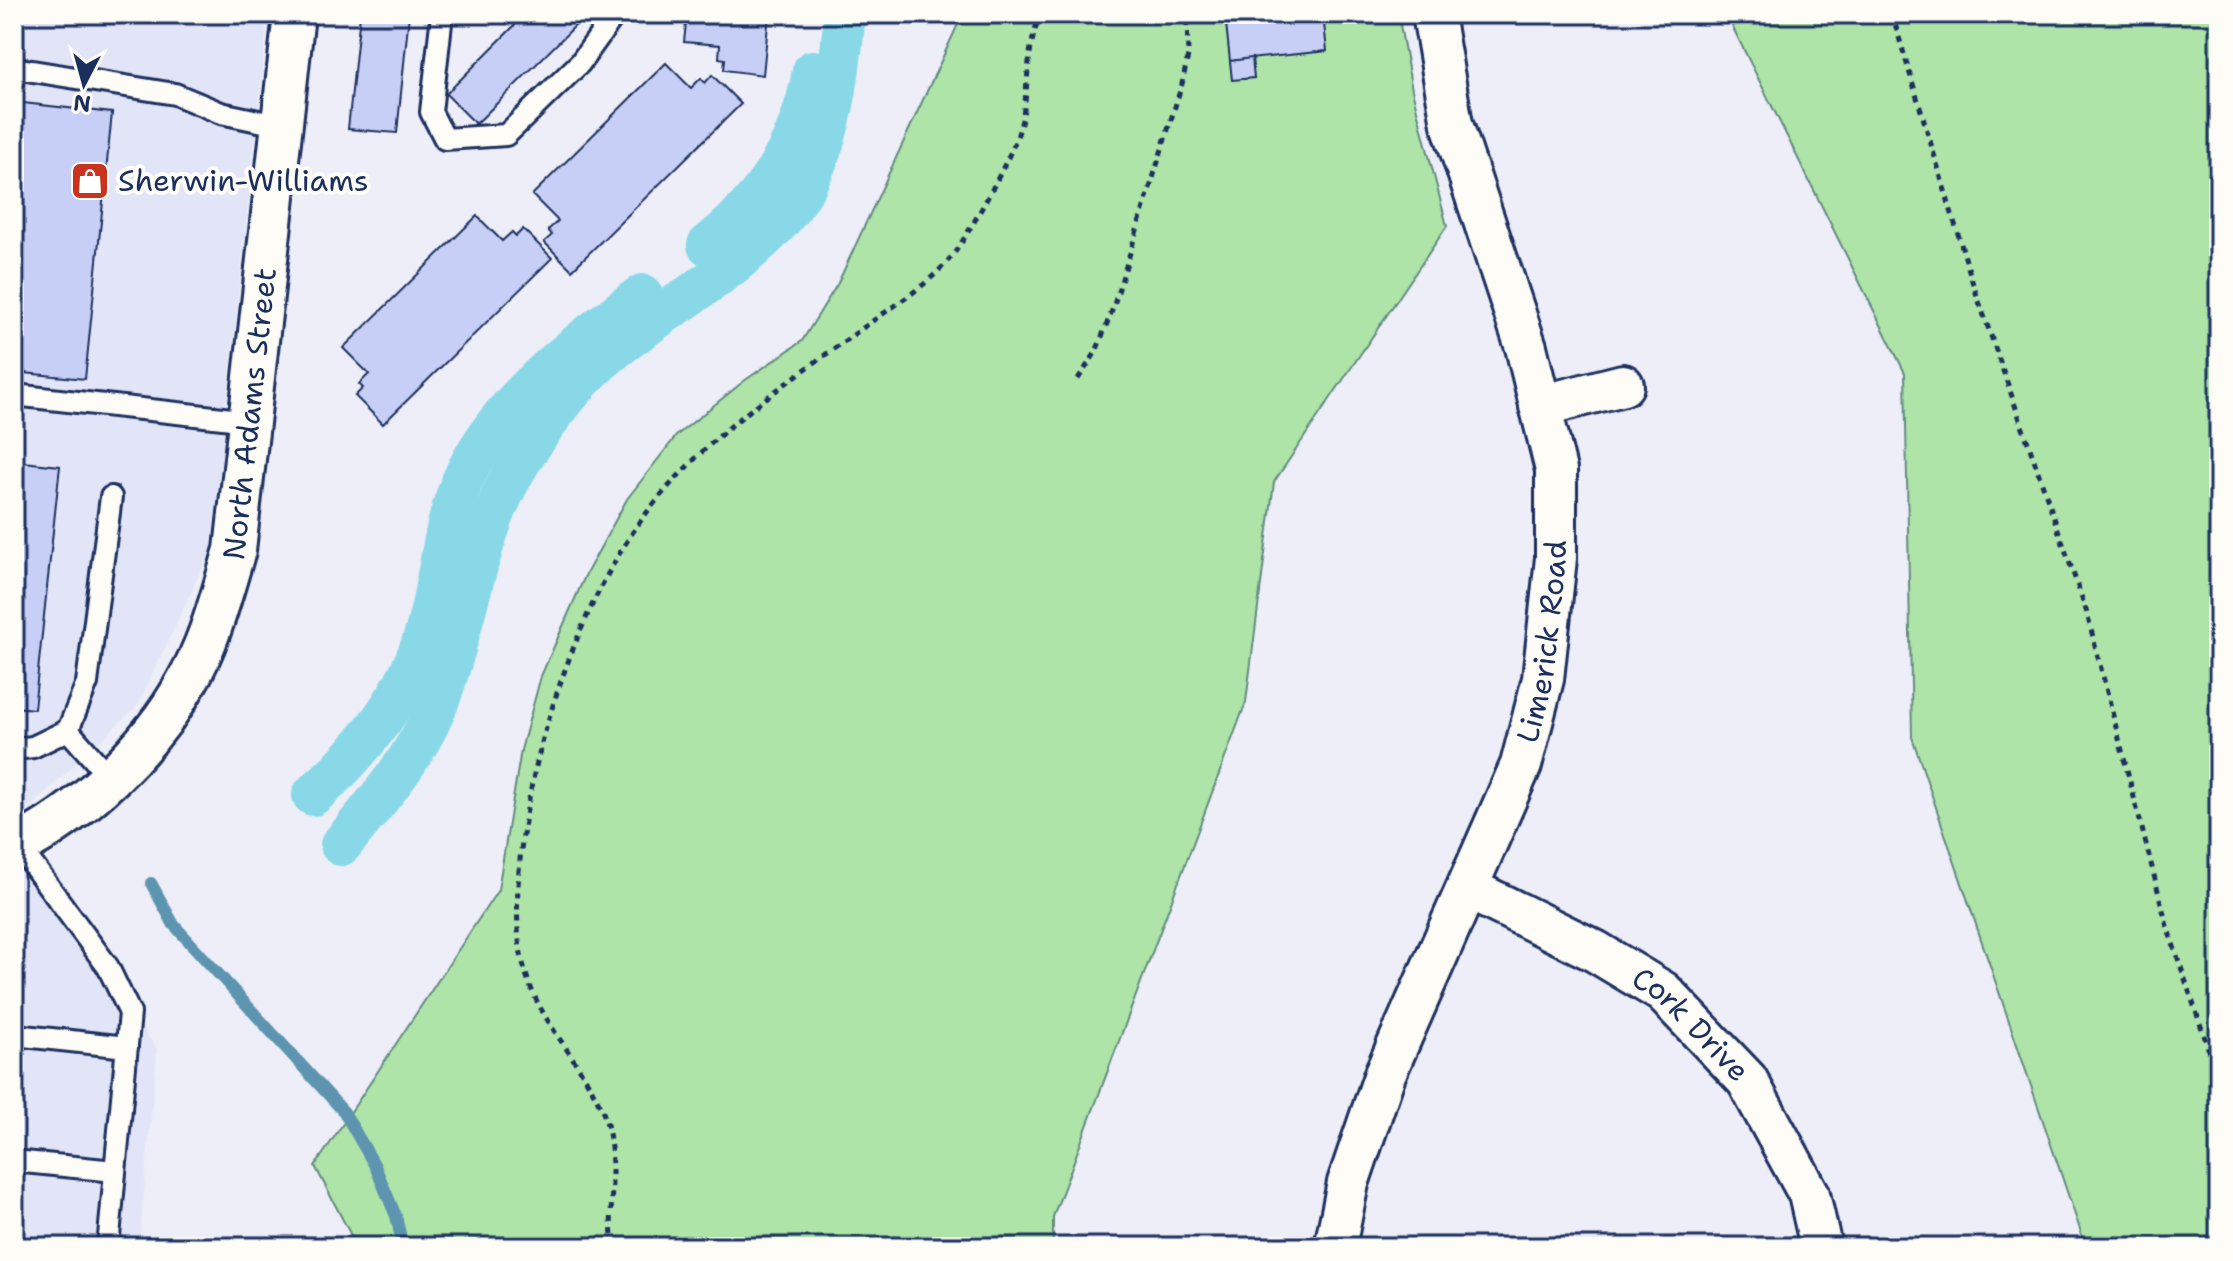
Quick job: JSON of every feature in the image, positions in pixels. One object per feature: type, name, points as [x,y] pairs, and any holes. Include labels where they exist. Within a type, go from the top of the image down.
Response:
[{"type":"street","name":"North Adams Street","points":[[16,846],[110,778],[156,728],[186,684],[209,636],[235,550],[294,14]]},
{"type":"street","name":"Limerick Road","points":[[1335,1247],[1348,1183],[1385,1074],[1521,765],[1543,679],[1556,558],[1556,470],[1526,347],[1452,124],[1433,14]]},
{"type":"street","points":[[1540,406],[1623,385]]},
{"type":"street","name":"Cork Drive","points":[[1469,889],[1595,951],[1663,992],[1747,1080],[1809,1194],[1821,1247]]},
{"type":"lane","points":[[442,14],[431,112],[445,139],[506,135],[580,63],[615,14]]},
{"type":"lane","points":[[14,68],[175,94],[221,113],[282,126]]},
{"type":"lane","points":[[14,395],[250,421]]},
{"type":"lane","points":[[14,749],[33,747],[68,730],[87,683],[111,497]]},
{"type":"lane","points":[[68,730],[110,778]]},
{"type":"lane","points":[[16,846],[108,967],[130,1013],[108,1247]]},
{"type":"lane","points":[[14,1035],[127,1047]]},
{"type":"lane","points":[[14,1161],[115,1171]]},
{"type":"path","points":[[1078,379],[1096,352],[1113,308],[1182,84],[1188,56],[1187,14]]},
{"type":"path","points":[[1892,14],[1973,284],[2086,610],[2167,926],[2207,1044],[2219,1093]]},
{"type":"path","points":[[613,1247],[610,1136],[602,1111],[536,1005],[522,965],[519,885],[526,820],[538,757],[555,700],[590,612],[652,507],[710,446],[754,407],[931,281],[956,251],[1018,135],[1029,51],[1040,15]]},
{"type":"shaded area","points":[[14,14],[268,14],[212,547],[138,705],[14,822]]},
{"type":"shaded area","points":[[14,822],[76,927],[157,1050],[139,1247],[14,1247]]},
{"type":"green space","points":[[970,14],[1398,14],[1412,90],[1447,226],[1274,482],[1246,702],[1053,1217],[1053,1247],[357,1247],[315,1166],[498,890],[521,750],[541,676],[585,576],[627,499],[677,435],[744,381],[802,341],[838,283],[960,20]]},
{"type":"green space","points":[[1726,14],[2219,14],[2219,1247],[2086,1247],[1912,737],[1905,373]]},
{"type":"building","points":[[360,14],[409,14],[397,133],[348,129]]},
{"type":"building","points":[[526,14],[587,14],[476,124],[446,94]]},
{"type":"building","points":[[687,14],[769,14],[763,75],[724,70],[725,59],[719,58],[720,45],[684,42]]},
{"type":"building","points":[[1225,14],[1323,14],[1327,51],[1230,61]]},
{"type":"building","points":[[1252,58],[1254,78],[1232,80],[1230,61]]},
{"type":"building","points":[[666,63],[691,88],[701,78],[705,83],[712,75],[741,104],[572,270],[544,242],[552,235],[548,230],[558,221],[532,195]]},
{"type":"building","points":[[14,102],[112,113],[85,379],[14,372]]},
{"type":"building","points":[[477,216],[502,241],[512,232],[516,236],[523,229],[552,258],[383,424],[355,396],[363,388],[359,384],[369,374],[343,348]]},
{"type":"building","points":[[14,461],[60,466],[34,709],[14,707]]},
{"type":"waterway","points":[[341,845],[398,774],[433,715],[483,544],[506,487],[537,436],[592,369],[736,262],[787,212],[806,184],[829,122],[845,14]]},
{"type":"waterway","points":[[708,245],[747,209],[778,168],[800,122],[813,71]]},
{"type":"waterway","points":[[313,795],[366,741],[408,677],[426,631],[452,510],[467,471],[482,444],[521,395],[544,373],[642,295]]},
{"type":"waterway","points":[[151,883],[174,925],[344,1112],[375,1166],[396,1216],[403,1247]]},
{"type":"place","name":"Sherwin-Williams","points":[[90,181]]}]
